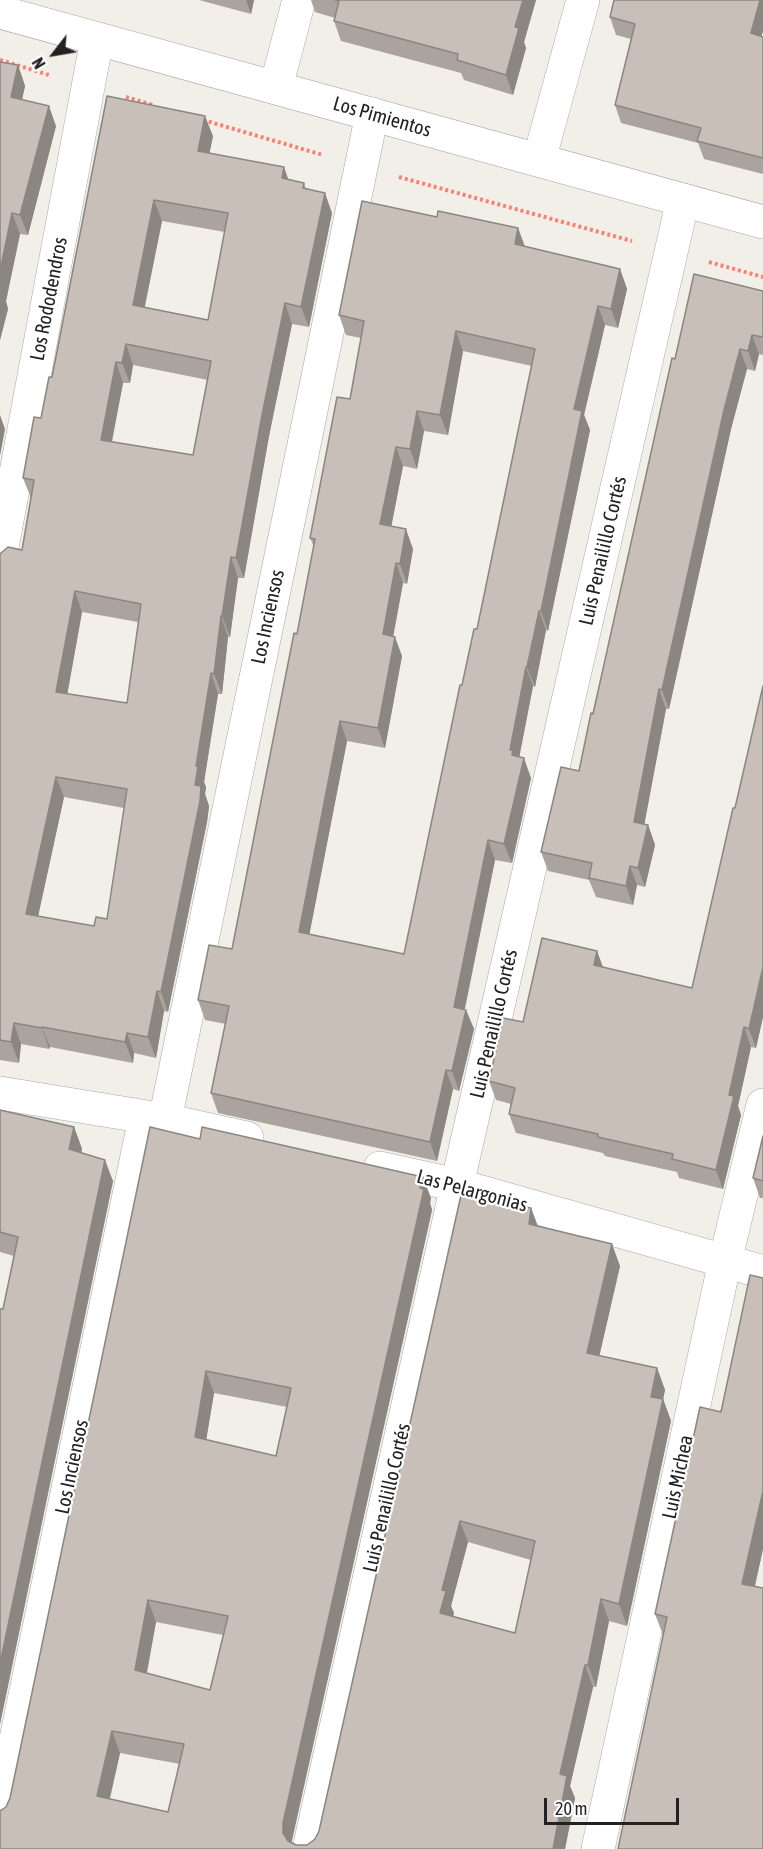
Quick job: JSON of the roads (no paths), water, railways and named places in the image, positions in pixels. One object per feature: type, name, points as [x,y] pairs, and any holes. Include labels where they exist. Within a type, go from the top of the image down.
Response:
[{"type":"street","points":[[276,87],[299,0]]},
{"type":"street","points":[[539,160],[583,0]]},
{"type":"street","name":"Los Pimientos","points":[[11,9],[97,39],[763,222]]},
{"type":"street","name":"Los Rododendros","points":[[0,558],[97,39]]},
{"type":"street","name":"Los Inciensos","points":[[0,1816],[155,1119],[372,114]]},
{"type":"street","name":"Luis Penailillo Cortés","points":[[309,1849],[457,1185],[683,200]]},
{"type":"street","points":[[0,1093],[155,1119],[270,1143]]},
{"type":"street","name":"Luis Michea","points":[[598,1849],[725,1261],[763,1106]]},
{"type":"street","name":"Las Pelargonias","points":[[352,1161],[457,1185],[763,1272]]}]
